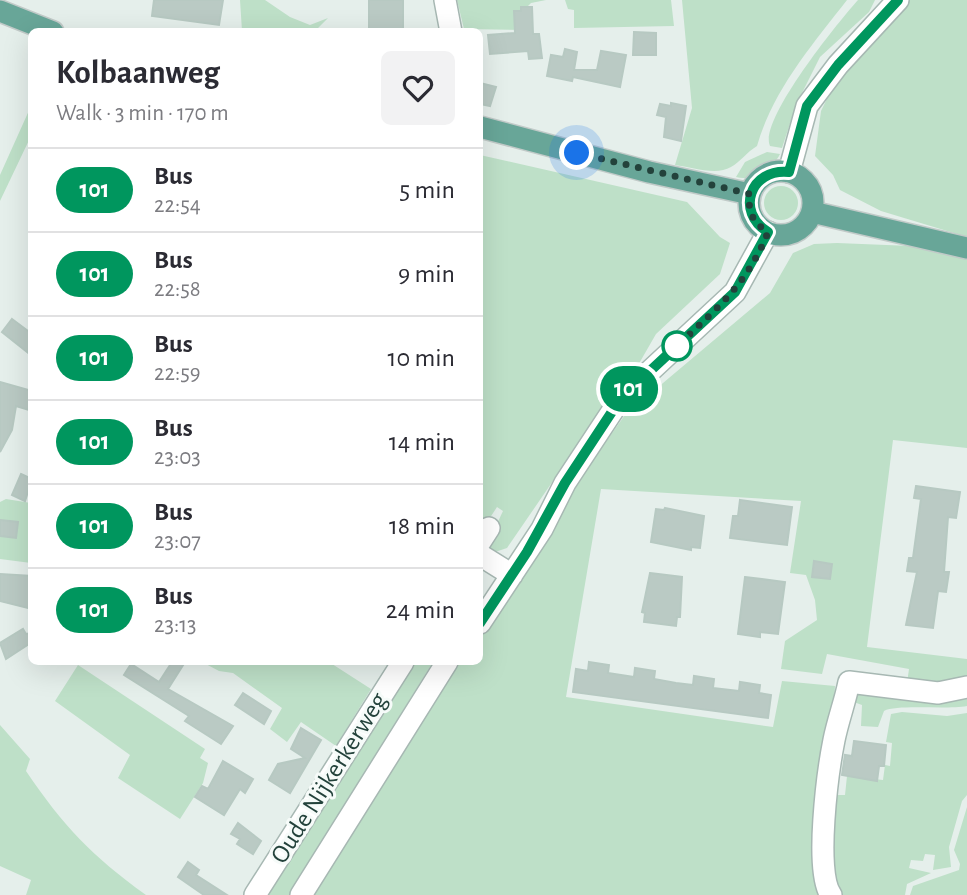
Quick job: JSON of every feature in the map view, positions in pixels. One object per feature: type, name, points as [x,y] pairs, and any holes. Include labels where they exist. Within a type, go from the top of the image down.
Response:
[{"type":"main road","points":[[0,11],[43,28]]},
{"type":"main road","points":[[483,128],[649,172],[750,194]]},
{"type":"main road","points":[[779,171],[789,172],[806,183],[811,192],[812,212],[808,220],[794,232],[786,235],[768,232],[754,221],[750,212],[750,194],[761,178],[779,171]]},
{"type":"main road","points":[[812,212],[967,248]]},
{"type":"street","points":[[445,0],[450,28]]},
{"type":"street","points":[[789,172],[807,106],[838,65],[898,0]]},
{"type":"street","points":[[483,596],[542,529],[565,483],[632,385],[735,292],[768,232]]},
{"type":"street","points":[[483,557],[506,572]]},
{"type":"street","points":[[483,617],[506,572]]},
{"type":"street","name":"Oude Nijkerkerweg","points":[[255,895],[401,665]]},
{"type":"street","name":"Oude Nijkerkerweg","points":[[301,895],[445,665]]},
{"type":"street","points":[[831,895],[825,888],[821,868],[825,816],[834,741],[849,682],[938,693],[967,687]]},
{"type":"green space","points":[[240,0],[265,0],[290,17],[310,25],[328,18],[318,28],[242,28]]},
{"type":"green space","points":[[457,0],[546,0],[531,3],[527,7],[527,30],[464,28]]},
{"type":"green space","points":[[565,0],[671,0],[674,26],[574,28],[574,10],[568,9]]},
{"type":"green space","points":[[682,0],[847,0],[783,87],[757,146],[725,170],[711,171],[675,165],[692,108]]},
{"type":"green space","points":[[858,0],[875,0],[869,12],[820,57],[796,105],[782,148],[770,146],[770,133],[788,94]]},
{"type":"green space","points":[[907,0],[967,0],[967,237],[881,211],[840,190],[833,175],[815,156],[821,111],[840,72]]},
{"type":"green space","points":[[28,113],[28,142],[0,201],[0,175]]},
{"type":"green space","points":[[767,152],[780,154],[767,169],[749,178],[736,177],[745,162]]},
{"type":"green space","points":[[483,156],[687,202],[720,237],[730,243],[720,274],[656,334],[637,367],[603,408],[507,548],[495,552],[489,550],[488,543],[503,511],[497,507],[483,528]]},
{"type":"green space","points":[[781,186],[793,191],[798,203],[793,215],[781,220],[769,215],[764,203],[769,191]]},
{"type":"green space","points":[[814,244],[936,247],[967,255],[967,448],[893,440],[867,647],[967,659],[967,677],[941,685],[907,683],[909,669],[827,654],[822,674],[781,669],[785,641],[817,620],[815,600],[806,575],[790,573],[801,501],[601,489],[566,697],[773,727],[782,681],[835,686],[824,895],[311,895],[434,695],[458,665],[483,665],[483,631],[530,567],[579,479],[625,415],[770,293],[793,253]]},
{"type":"green space","points":[[6,499],[28,503],[28,563],[0,559],[0,502]]},
{"type":"green space","points":[[78,665],[205,749],[200,758],[208,763],[203,783],[180,819],[118,778],[130,755],[55,701]]},
{"type":"green space","points":[[208,665],[334,665],[371,689],[336,746],[301,722],[287,742],[270,729],[282,708],[233,673],[219,671]]},
{"type":"green space","points":[[408,665],[431,665],[289,895],[259,895]]},
{"type":"green space","points":[[857,690],[967,694],[967,706],[890,709],[884,711],[878,727],[861,726],[862,705],[851,701]]},
{"type":"green space","points":[[902,712],[947,716],[967,713],[967,795],[962,801],[949,847],[951,867],[933,870],[935,855],[925,854],[923,861],[911,860],[909,868],[931,873],[907,884],[905,895],[838,895],[830,886],[835,795],[845,795],[847,776],[883,780],[885,765],[890,766],[892,743],[886,742],[891,714]]},
{"type":"green space","points":[[0,725],[30,759],[26,771],[66,824],[109,867],[146,895],[26,895],[31,880],[0,866]]},
{"type":"green space","points":[[967,807],[967,895],[910,895],[913,886],[959,870],[960,864],[954,850]]},
{"type":"building","points":[[154,0],[223,0],[219,25],[152,16]]},
{"type":"building","points":[[369,0],[403,0],[403,28],[369,28]]},
{"type":"building","points":[[521,7],[532,7],[533,34],[539,34],[542,58],[529,59],[528,51],[490,54],[488,35],[515,33],[514,11],[521,11]]},
{"type":"building","points":[[634,32],[656,33],[656,55],[633,55]]},
{"type":"building","points":[[565,49],[577,52],[574,70],[597,70],[601,51],[626,55],[620,87],[573,77],[572,81],[547,76],[551,55],[563,57]]},
{"type":"building","points":[[483,84],[496,87],[490,106],[483,105]]},
{"type":"building","points":[[671,103],[686,106],[681,141],[664,137],[666,117],[657,115],[660,104],[671,106]]},
{"type":"building","points":[[12,319],[28,331],[28,353],[2,332]]},
{"type":"building","points":[[0,382],[28,390],[28,410],[16,406],[12,430],[0,452]]},
{"type":"building","points":[[21,474],[28,477],[25,501],[12,495]]},
{"type":"building","points":[[916,486],[960,492],[956,518],[948,517],[944,572],[949,572],[946,592],[938,591],[933,628],[906,625],[917,572],[907,571],[909,558],[913,558],[921,499],[914,498]]},
{"type":"building","points":[[740,500],[792,507],[787,545],[730,538],[733,516],[738,516]]},
{"type":"building","points":[[665,508],[704,516],[700,548],[691,547],[691,550],[651,542],[656,509]]},
{"type":"building","points":[[0,520],[18,522],[16,538],[0,536]]},
{"type":"building","points":[[814,561],[832,564],[830,579],[812,577]]},
{"type":"building","points":[[650,573],[682,577],[680,617],[677,617],[676,626],[644,622],[645,613],[642,612]]},
{"type":"building","points":[[0,574],[28,576],[28,608],[0,601]]},
{"type":"building","points":[[745,577],[785,582],[778,634],[760,632],[760,637],[738,634]]},
{"type":"building","points":[[23,629],[28,634],[28,645],[6,659],[0,643]]},
{"type":"building","points":[[589,662],[609,665],[608,673],[634,677],[635,668],[655,671],[654,679],[676,683],[693,685],[694,676],[714,679],[713,688],[739,691],[740,682],[760,685],[759,693],[771,695],[768,718],[573,692],[576,669],[588,671]]},
{"type":"building","points":[[133,665],[159,682],[170,665],[183,665],[168,689],[233,726],[221,744],[185,721],[189,716],[124,675]]},
{"type":"building","points":[[243,693],[271,711],[264,724],[235,705]]},
{"type":"building","points":[[301,728],[321,740],[290,793],[269,780],[278,764],[305,758],[291,749]]},
{"type":"building","points":[[854,741],[886,745],[884,766],[879,766],[877,781],[842,775],[845,755],[852,756]]},
{"type":"building","points":[[223,761],[253,779],[245,793],[240,789],[224,815],[195,797],[202,786],[208,789]]},
{"type":"building","points":[[238,823],[261,841],[253,854],[237,844],[240,839],[231,834]]},
{"type":"building","points":[[188,862],[199,870],[196,875],[227,895],[204,895],[178,877]]},
{"type":"bus line","name":"101","points":[[483,618],[542,529],[565,483],[621,398],[632,385],[708,319],[743,282],[768,232],[760,228],[750,212],[748,203],[754,185],[769,173],[789,172],[807,106],[838,65],[898,0]]},
{"type":"route","points":[[577,153],[750,194],[748,203],[754,221],[768,232],[762,248],[735,292],[677,346]]}]
